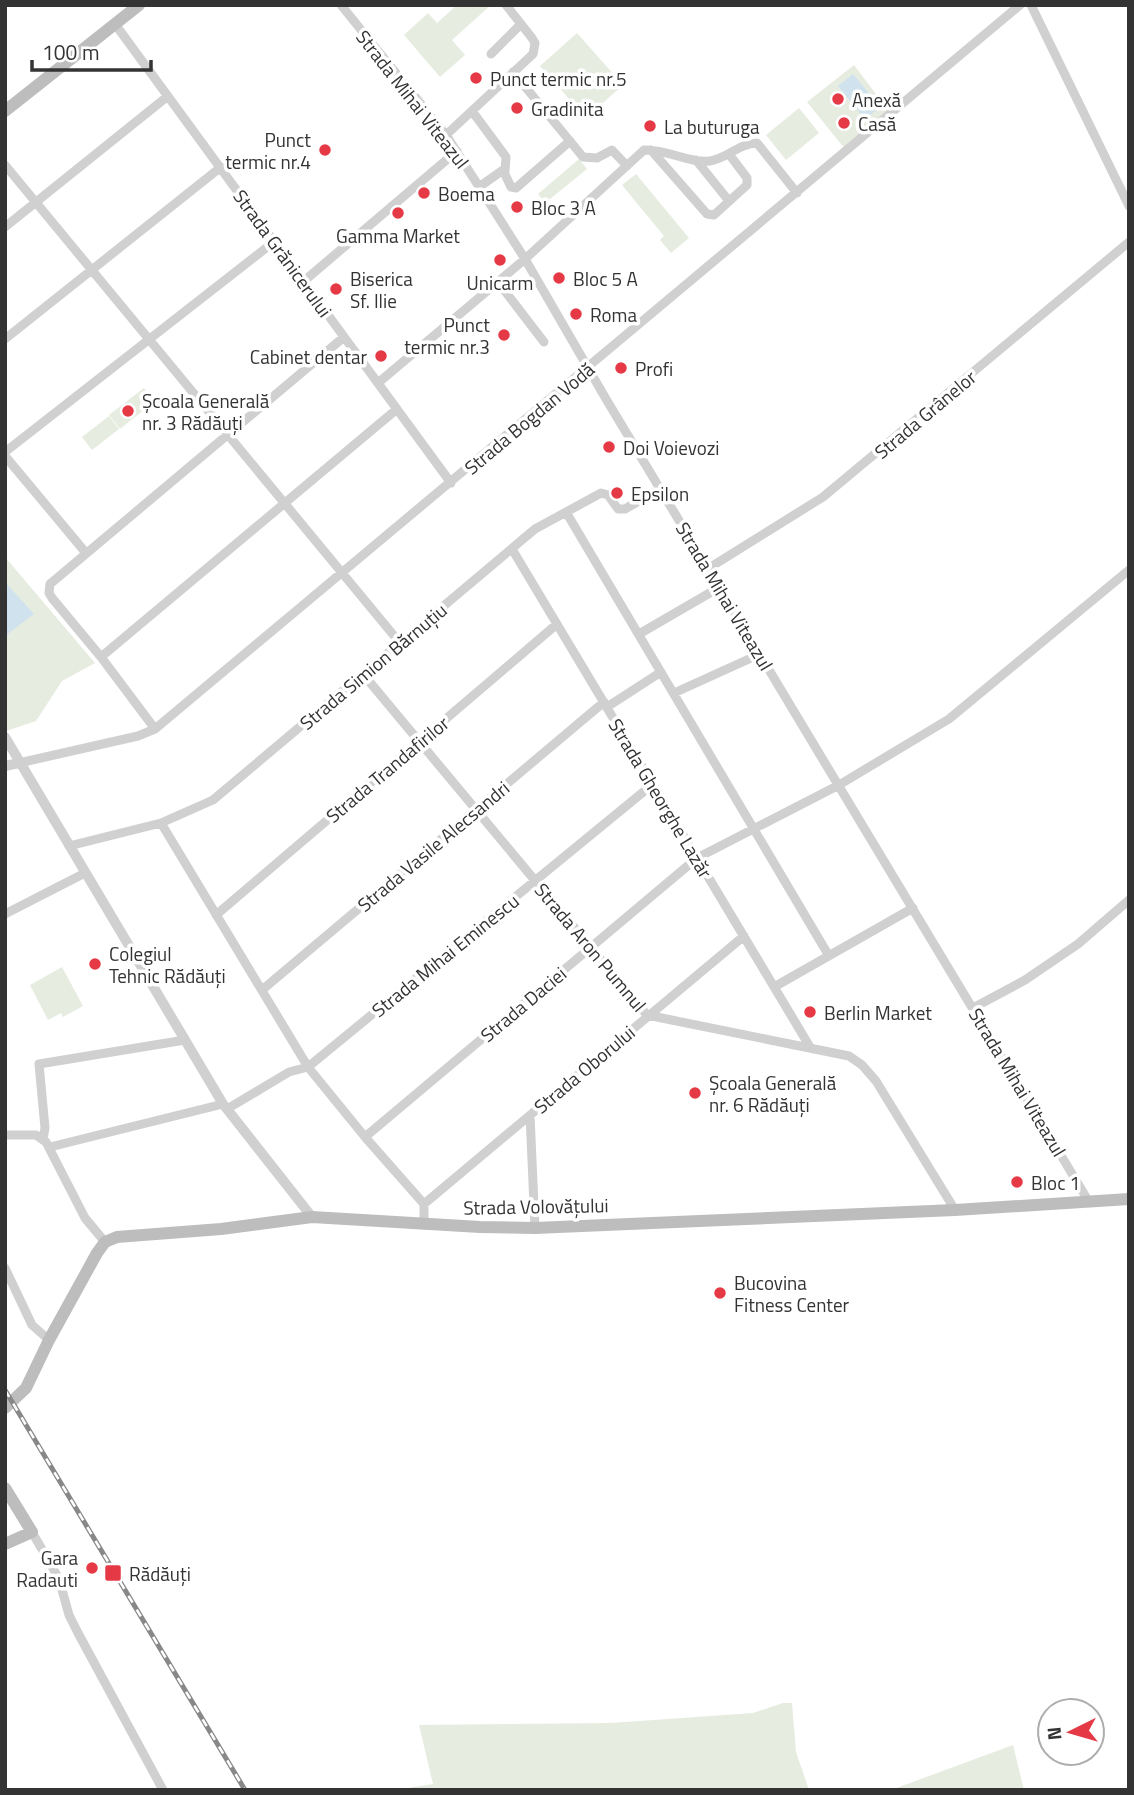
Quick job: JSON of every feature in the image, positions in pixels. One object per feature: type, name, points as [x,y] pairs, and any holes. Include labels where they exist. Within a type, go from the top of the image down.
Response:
[{"type":"main road","points":[[5,111],[139,5]]},
{"type":"main road","name":"Strada Volovățului","points":[[105,1242],[117,1237],[221,1229],[312,1217],[424,1225],[535,1228],[954,1210],[1129,1199]]},
{"type":"main road","points":[[5,1408],[26,1388],[49,1340],[105,1242]]},
{"type":"main road","points":[[5,1488],[32,1532],[5,1544]]},
{"type":"street","name":"Strada Mihai Viteazul","points":[[341,5],[446,135],[525,259],[660,489],[1089,1202]]},
{"type":"street","points":[[446,135],[533,54],[533,38],[506,5]]},
{"type":"street","name":"Strada Bogdan Vodă","points":[[5,766],[138,736],[155,729],[1020,5]]},
{"type":"street","points":[[1031,5],[1129,206]]},
{"type":"street","name":"Strada Grănicerului","points":[[116,24],[451,483]]},
{"type":"street","points":[[491,54],[521,24]]},
{"type":"street","points":[[513,72],[583,157],[597,158],[612,150],[627,166]]},
{"type":"street","points":[[5,227],[168,96]]},
{"type":"street","points":[[472,111],[506,157],[507,163],[505,172],[503,170],[479,187]]},
{"type":"street","points":[[503,170],[511,187],[516,188],[570,141]]},
{"type":"street","points":[[378,383],[525,259],[645,150],[709,162],[740,146],[757,144],[797,193]]},
{"type":"street","points":[[651,150],[707,214],[717,214],[745,188],[747,178],[729,154]]},
{"type":"street","points":[[304,281],[457,151]]},
{"type":"street","points":[[696,160],[729,201]]},
{"type":"street","points":[[5,165],[400,643]]},
{"type":"street","points":[[5,339],[220,167]]},
{"type":"street","points":[[86,553],[5,454],[275,241]]},
{"type":"street","name":"Strada Grânelor","points":[[709,568],[823,497],[1129,242]]},
{"type":"street","points":[[498,282],[544,342]]},
{"type":"street","points":[[155,729],[52,598],[49,593],[50,584],[344,337]]},
{"type":"street","points":[[100,657],[397,409]]},
{"type":"street","name":"Strada Simion Bărnuțiu","points":[[69,846],[161,823],[213,800],[535,529],[601,493],[608,495],[618,509],[625,509],[660,489]]},
{"type":"street","points":[[566,512],[829,956]]},
{"type":"street","name":"Strada Gheorghe Lazăr","points":[[512,548],[810,1047]]},
{"type":"street","name":"Strada Daciei","points":[[365,1137],[697,858],[839,785],[949,719],[1129,570]]},
{"type":"street","points":[[639,634],[720,587]]},
{"type":"street","name":"Strada Trandafirilor","points":[[216,915],[557,624]]},
{"type":"street","points":[[674,693],[760,653]]},
{"type":"street","name":"Strada Vasile Alecsandri","points":[[262,990],[605,704],[661,672]]},
{"type":"street","name":"Strada Aron Pumnul","points":[[363,674],[647,1015],[849,1056],[862,1065],[876,1081],[954,1210]]},
{"type":"street","points":[[5,737],[225,1107],[312,1217]]},
{"type":"street","name":"Strada Mihai Eminescu","points":[[46,1143],[225,1107],[289,1072],[308,1067],[653,784]]},
{"type":"street","points":[[161,823],[308,1067],[424,1203],[424,1225]]},
{"type":"street","points":[[5,914],[85,873]]},
{"type":"street","points":[[973,1008],[1025,980],[1067,951],[1129,900]]},
{"type":"street","points":[[774,987],[913,908]]},
{"type":"street","name":"Strada Oborului","points":[[424,1203],[744,936]]},
{"type":"street","points":[[105,1242],[85,1218],[46,1143],[39,1064],[185,1041]]},
{"type":"street","points":[[530,1115],[535,1228]]},
{"type":"street","points":[[5,1135],[30,1135],[46,1143]]},
{"type":"street","points":[[5,1268],[32,1325],[49,1340]]},
{"type":"street","points":[[32,1532],[58,1579],[69,1615],[163,1790]]},
{"type":"shaded area","points":[[457,5],[491,5],[452,40],[465,55],[440,77],[404,35],[428,13],[437,23]]},
{"type":"shaded area","points":[[577,33],[623,85],[586,118],[540,66]]},
{"type":"shaded area","points":[[854,65],[882,102],[886,100],[892,109],[845,149],[807,102]]},
{"type":"shaded area","points":[[799,108],[819,133],[786,160],[766,135]]},
{"type":"shaded area","points":[[579,159],[587,169],[545,203],[538,194]]},
{"type":"shaded area","points":[[636,174],[689,238],[671,253],[660,240],[664,236],[622,185]]},
{"type":"shaded area","points":[[144,388],[155,401],[120,429],[109,415]]},
{"type":"shaded area","points":[[109,416],[119,429],[92,450],[82,437]]},
{"type":"shaded area","points":[[5,557],[95,663],[62,681],[36,721],[6,731]]},
{"type":"shaded area","points":[[62,967],[83,1006],[63,1017],[61,1013],[48,1020],[30,985]]},
{"type":"shaded area","points":[[783,1703],[792,1703],[796,1752],[809,1790],[395,1790],[433,1784],[419,1725],[611,1723],[753,1713]]},
{"type":"shaded area","points":[[1013,1745],[1024,1790],[891,1790]]},
{"type":"water","points":[[853,74],[880,107],[865,119],[838,86]]},
{"type":"water","points":[[5,582],[34,614],[5,636]]},
{"type":"railway","points":[[5,1390],[245,1790]]},
{"type":"place","name":"Punct termic nr.5","points":[[476,78]]},
{"type":"place","name":"Anexă","points":[[838,99]]},
{"type":"place","name":"Gradinita","points":[[517,108]]},
{"type":"place","name":"Casă","points":[[844,123]]},
{"type":"place","name":"La buturuga","points":[[650,126]]},
{"type":"place","name":"Punct termic nr.4","points":[[325,150]]},
{"type":"place","name":"Boema","points":[[424,193]]},
{"type":"place","name":"Bloc 3 A","points":[[517,207]]},
{"type":"place","name":"Gamma Market","points":[[398,213]]},
{"type":"place","name":"Unicarm","points":[[500,260]]},
{"type":"place","name":"Bloc 5 A","points":[[559,278]]},
{"type":"place","name":"Biserica Sf. Ilie","points":[[336,289]]},
{"type":"place","name":"Roma","points":[[576,314]]},
{"type":"place","name":"Punct termic nr.3","points":[[504,335]]},
{"type":"place","name":"Cabinet dentar","points":[[381,356]]},
{"type":"place","name":"Profi","points":[[621,368]]},
{"type":"place","name":"Școala Generală nr. 3 Rădăuți","points":[[128,411]]},
{"type":"place","name":"Doi Voievozi","points":[[609,447]]},
{"type":"place","name":"Epsilon","points":[[617,493]]},
{"type":"place","name":"Colegiul Tehnic Rădăuți","points":[[95,964]]},
{"type":"place","name":"Berlin Market","points":[[810,1012]]},
{"type":"place","name":"Școala Generală nr. 6 Rădăuți","points":[[695,1093]]},
{"type":"place","name":"Bloc 1","points":[[1017,1182]]},
{"type":"place","name":"Bucovina Fitness Center","points":[[720,1293]]},
{"type":"place","name":"Gara Radauti","points":[[92,1568]]},
{"type":"place","name":"Rădăuți","points":[[113,1573]]}]
